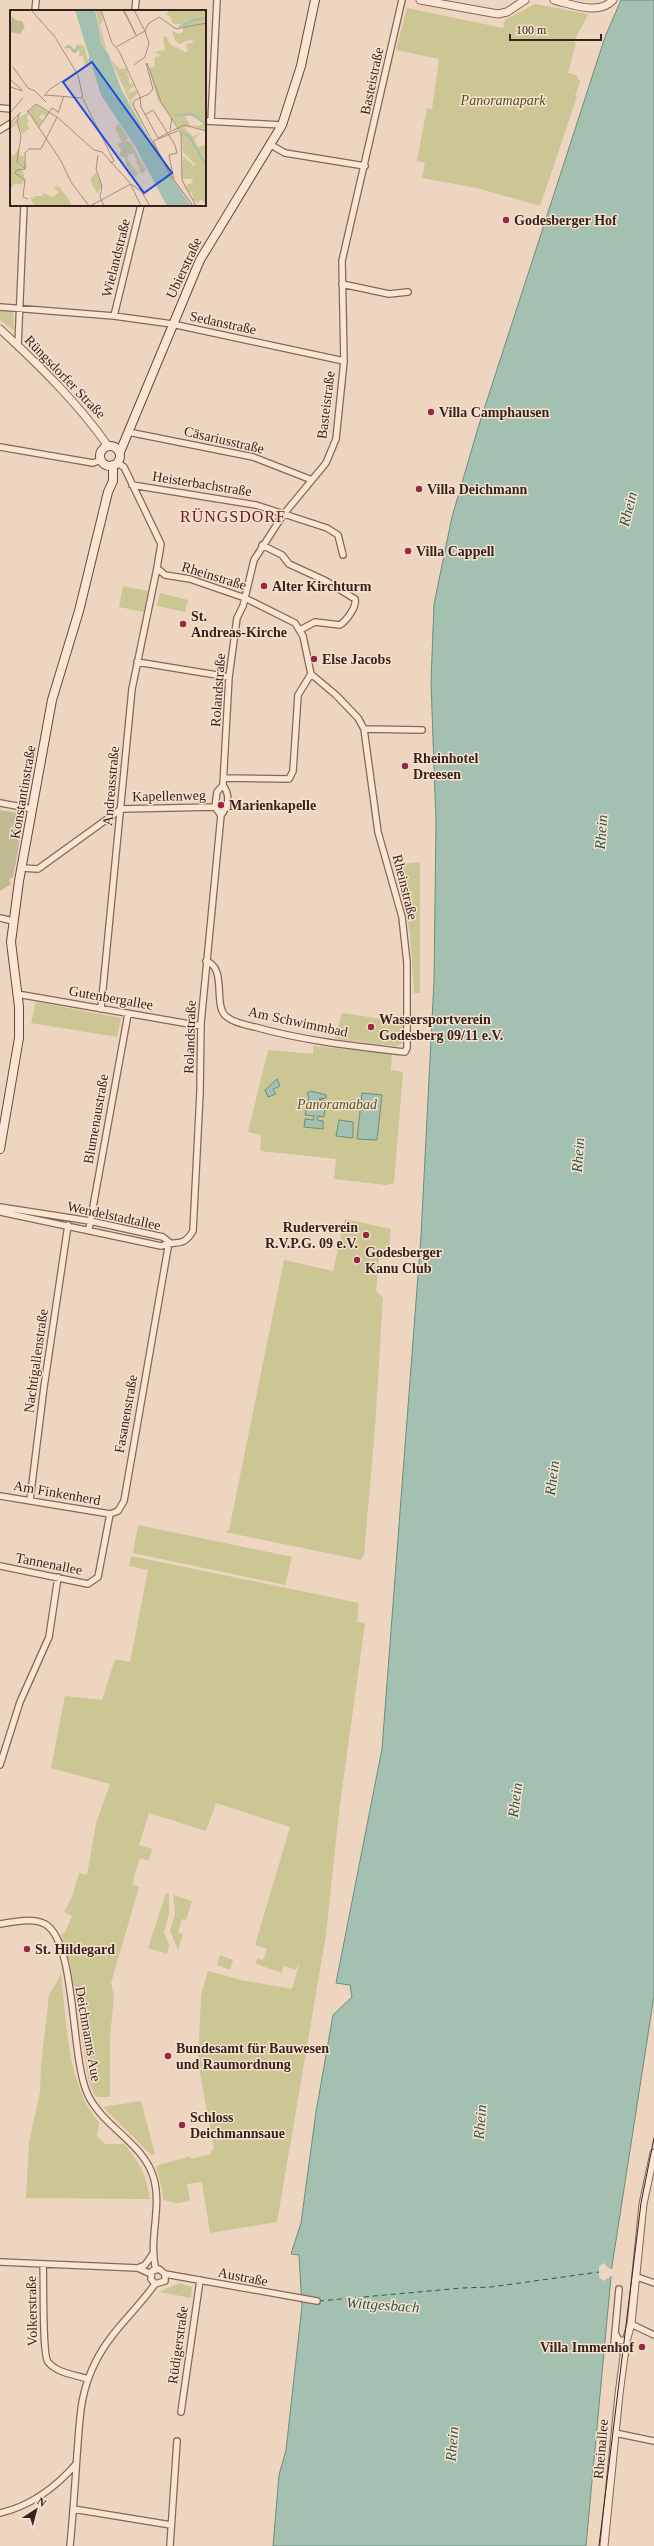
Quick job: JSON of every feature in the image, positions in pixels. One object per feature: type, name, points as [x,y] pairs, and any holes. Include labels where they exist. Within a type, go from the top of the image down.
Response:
[{"type":"main road","name":"Ubierstraße","points":[[114,448],[128,436],[128,432],[172,324],[200,260],[282,125],[301,66],[315,0]]},
{"type":"main road","points":[[109,463],[101,451],[114,448]]},
{"type":"main road","name":"Konstantinstraße","points":[[0,1149],[19,1038],[17,994],[11,942],[13,921],[52,700],[79,611],[108,492],[109,463],[114,448]]},
{"type":"street","points":[[35,10],[36,0]]},
{"type":"street","points":[[135,10],[136,0]]},
{"type":"street","points":[[217,0],[208,121],[282,125]]},
{"type":"street","name":"Basteistraße","points":[[245,598],[254,560],[262,545],[283,514],[326,463],[336,439],[344,361],[342,261],[402,0]]},
{"type":"street","points":[[420,0],[498,14],[507,12],[525,0]]},
{"type":"street","points":[[554,0],[594,8],[602,8],[612,1]]},
{"type":"street","points":[[0,108],[10,109]]},
{"type":"street","points":[[0,130],[10,124]]},
{"type":"street","points":[[271,145],[285,153],[365,166]]},
{"type":"street","points":[[18,346],[24,206]]},
{"type":"street","name":"Wielandstraße","points":[[114,316],[141,206]]},
{"type":"street","points":[[342,284],[389,294],[408,292]]},
{"type":"street","name":"Sedanstraße","points":[[0,306],[114,316],[172,324],[344,361]]},
{"type":"street","name":"Rüngsdorfer Straße","points":[[0,329],[88,418],[114,448]]},
{"type":"street","name":"Cäsariusstraße","points":[[128,432],[253,457],[312,480]]},
{"type":"street","points":[[0,447],[93,463],[109,463],[124,467],[161,544],[157,568]]},
{"type":"street","name":"Heisterbachstraße","points":[[132,485],[256,505],[333,530],[338,535],[343,555]]},
{"type":"street","points":[[224,778],[289,779],[293,770],[298,694],[311,674],[300,630],[315,622],[340,625],[347,620],[348,613],[355,606],[355,599],[326,581],[289,564],[282,555],[262,545]]},
{"type":"street","name":"Rheinstraße","points":[[157,568],[165,575],[190,579],[245,598],[295,623],[300,630]]},
{"type":"street","name":"Andreasstraße","points":[[101,1009],[132,689],[157,568]]},
{"type":"street","name":"Rolandstraße","points":[[215,808],[217,792],[223,785],[224,778],[229,678],[237,618],[245,598]]},
{"type":"street","points":[[137,662],[229,678]]},
{"type":"street","name":"Rheinstraße","points":[[311,674],[336,695],[358,718],[364,729],[378,832],[398,903],[406,950],[408,1043],[405,1052]]},
{"type":"street","points":[[364,729],[422,730]]},
{"type":"street","name":"Rolandstraße","points":[[169,1242],[181,1244],[187,1240],[193,1231],[200,1101],[201,1026],[221,815],[227,808],[228,792],[223,785]]},
{"type":"street","points":[[0,803],[33,809]]},
{"type":"street","points":[[215,808],[221,815]]},
{"type":"street","name":"Kapellenweg","points":[[22,868],[38,869],[121,809],[215,808]]},
{"type":"street","points":[[0,918],[13,921]]},
{"type":"street","name":"Am Schwimmbad","points":[[206,961],[212,963],[216,969],[222,1010],[229,1019],[309,1040],[405,1052]]},
{"type":"street","name":"Gutenbergallee","points":[[17,994],[201,1026]]},
{"type":"street","name":"Blumenaustraße","points":[[89,1229],[128,1014]]},
{"type":"street","name":"Wendelstadtallee","points":[[0,1207],[90,1221],[163,1237],[169,1242],[161,1246],[89,1229],[0,1212]]},
{"type":"street","name":"Nachtigallenstraße","points":[[30,1500],[44,1387],[68,1225]]},
{"type":"street","name":"Fasanenstraße","points":[[110,1514],[118,1511],[124,1501],[169,1242]]},
{"type":"street","name":"Am Finkenherd","points":[[0,1496],[110,1514]]},
{"type":"street","name":"Tannenallee","points":[[0,1566],[88,1584],[94,1582],[98,1577],[110,1514]]},
{"type":"street","points":[[0,1765],[20,1702],[49,1637],[58,1577]]},
{"type":"street","name":"Deichmanns Aue","points":[[0,1924],[32,1921],[44,1924],[58,1938],[65,1961],[84,2086],[106,2121],[145,2159],[154,2181],[156,2198],[152,2255],[156,2270]]},
{"type":"street","name":"Rheinallee","points":[[604,2546],[626,2341],[631,2324],[637,2277],[643,2204],[653,2158]]},
{"type":"street","points":[[138,2268],[145,2265],[152,2255]]},
{"type":"street","points":[[0,2262],[138,2268],[151,2274]]},
{"type":"street","name":"Volkerstraße","points":[[43,2264],[45,2314],[44,2348],[46,2358],[60,2370],[88,2379]]},
{"type":"street","points":[[156,2270],[151,2274],[150,2279],[156,2284]]},
{"type":"street","name":"Austraße","points":[[156,2270],[162,2270],[165,2274],[317,2301]]},
{"type":"street","points":[[70,2546],[79,2410],[88,2379],[96,2360],[112,2334],[156,2284],[163,2283],[165,2274]]},
{"type":"street","points":[[637,2277],[654,2283]]},
{"type":"street","name":"Rüdigerstraße","points":[[180,2412],[200,2280]]},
{"type":"street","points":[[619,2289],[614,2344],[625,2354]]},
{"type":"street","points":[[631,2324],[654,2335]]},
{"type":"street","points":[[615,2332],[620,2340],[626,2341]]},
{"type":"street","points":[[615,2433],[654,2440]]},
{"type":"street","points":[[170,2546],[177,2441]]},
{"type":"street","points":[[0,2514],[32,2502],[58,2483],[76,2463]]},
{"type":"street","points":[[73,2509],[171,2525]]},
{"type":"green space","name":"Panoramapark","points":[[535,4],[588,14],[574,42],[576,43],[568,73],[576,75],[580,82],[575,96],[577,97],[540,206],[477,188],[422,178],[425,163],[417,161],[427,108],[432,109],[439,59],[396,50],[407,8],[503,28],[505,20]]},
{"type":"green space","points":[[0,310],[13,311],[14,331],[0,320]]},
{"type":"green space","points":[[123,586],[148,591],[144,612],[119,607]]},
{"type":"green space","points":[[160,593],[188,600],[185,612],[157,606]]},
{"type":"green space","points":[[420,862],[420,993],[414,993],[410,932],[394,865]]},
{"type":"green space","points":[[36,1002],[121,1018],[117,1037],[31,1023]]},
{"type":"green space","name":"Wassersportverein Godesberg 09/11 e.V.","points":[[342,1013],[403,1022],[403,1043],[396,1046],[335,1039]]},
{"type":"green space","name":"Panoramabad","points":[[313,1046],[392,1054],[391,1070],[403,1072],[394,1183],[386,1185],[334,1179],[336,1159],[260,1151],[261,1135],[248,1132],[268,1050],[313,1054]]},
{"type":"green space","points":[[345,1219],[391,1229],[389,1250],[380,1249],[376,1291],[383,1298],[375,1428],[364,1555],[361,1560],[225,1532],[229,1530],[284,1260],[333,1271]]},
{"type":"green space","points":[[138,1525],[292,1557],[285,1585],[133,1553]]},
{"type":"green space","points":[[131,1556],[359,1603],[357,1622],[365,1623],[339,1812],[326,1935],[277,2222],[210,2233],[202,2182],[187,2184],[190,2201],[176,2203],[163,2200],[162,2189],[156,2166],[190,2156],[191,2159],[211,2154],[211,2151],[214,2149],[198,2062],[201,1995],[208,1971],[241,1980],[292,1989],[300,1962],[296,1970],[284,1966],[282,1973],[256,1964],[257,1958],[263,1960],[267,1949],[255,1945],[290,1827],[216,1803],[206,1831],[149,1813],[139,1845],[152,1849],[149,1861],[140,1858],[132,1884],[139,1887],[111,1983],[114,1996],[110,2038],[110,2097],[96,2097],[89,2083],[70,1962],[61,1934],[65,1932],[72,1916],[64,1912],[72,1897],[79,1873],[87,1875],[96,1823],[110,1784],[51,1768],[65,1696],[102,1700],[115,1659],[130,1662],[148,1570],[129,1566]]},
{"type":"green space","points":[[166,1893],[169,1894],[169,1913],[164,1932],[169,1945],[167,1954],[148,1948]]},
{"type":"green space","points":[[173,1895],[192,1901],[186,1920],[182,1919],[178,1932],[183,1934],[178,1950],[170,1931],[175,1914]]},
{"type":"green space","points":[[220,1955],[233,1960],[230,1970],[217,1965]]},
{"type":"green space","points":[[61,1974],[67,2032],[74,2071],[80,2090],[88,2107],[99,2122],[97,2136],[105,2144],[124,2144],[142,2169],[150,2199],[26,2198],[29,2142],[40,2092],[41,2065],[49,1995]]},
{"type":"green space","points":[[141,2101],[155,2154],[151,2155],[103,2107]]},
{"type":"green space","points":[[179,2283],[192,2287],[191,2298],[159,2292]]},
{"type":"shaded area","points":[[0,810],[25,814],[13,877],[9,880],[11,884],[0,891]]},
{"type":"water","points":[[621,0],[654,0],[654,1996],[612,2266],[586,2546],[273,2546],[279,2475],[286,2450],[302,2306],[299,2255],[291,2254],[301,2223],[316,2112],[333,2015],[352,1997],[350,1985],[336,1983],[382,1749],[421,1236],[434,981],[436,822],[431,682],[434,604],[452,517],[478,428],[605,37]]},
{"type":"water","points":[[277,1079],[280,1086],[273,1089],[276,1094],[268,1097],[265,1090]]},
{"type":"water","points":[[311,1091],[326,1095],[326,1098],[319,1099],[326,1101],[324,1117],[318,1116],[317,1120],[323,1121],[323,1129],[304,1127],[305,1119],[313,1120],[314,1116],[305,1115],[309,1098],[307,1093]]},
{"type":"water","points":[[362,1093],[382,1095],[377,1140],[357,1139]]},
{"type":"water","points":[[339,1120],[353,1122],[353,1138],[336,1136]]},
{"type":"pier","points":[[604,2263],[608,2268],[613,2269],[613,2275],[603,2281],[599,2277],[599,2266]]},
{"type":"ferry route","points":[[319,2301],[462,2288],[491,2287],[599,2272]]},
{"type":"tram line","points":[[599,2546],[641,2203],[654,2138]]},
{"type":"place","name":"Godesberger Hof","points":[[506,220]]},
{"type":"place","name":"Villa Camphausen","points":[[431,412]]},
{"type":"place","name":"Villa Deichmann","points":[[419,489]]},
{"type":"place","name":"Villa Cappell","points":[[408,551]]},
{"type":"place","name":"Alter Kirchturm","points":[[264,586]]},
{"type":"place","name":"St. Andreas-Kirche","points":[[183,624]]},
{"type":"place","name":"Else Jacobs","points":[[314,659]]},
{"type":"place","name":"Rheinhotel Dreesen","points":[[405,766]]},
{"type":"place","name":"Marienkapelle","points":[[221,805]]},
{"type":"place","name":"Wassersportverein Godesberg 09/11 e.V.","points":[[371,1027]]},
{"type":"place","name":"Ruderverein R.V.P.G. 09 e.V.","points":[[366,1235]]},
{"type":"place","name":"Godesberger Kanu Club","points":[[357,1260]]},
{"type":"place","name":"St. Hildegard","points":[[27,1949]]},
{"type":"place","name":"Bundesamt für Bauwesen und Raumordnung","points":[[168,2056]]},
{"type":"place","name":"Schloss Deichmannsaue","points":[[182,2125]]},
{"type":"place","name":"Villa Immenhof","points":[[642,2347]]},
{"type":"district","name":"RÜNGSDORF","points":[[233,516]]},
{"type":"water label","name":"Rhein","points":[[628,509]]},
{"type":"water label","name":"Rhein","points":[[601,832]]},
{"type":"water label","name":"Rhein","points":[[578,1155]]},
{"type":"water label","name":"Rhein","points":[[552,1478]]},
{"type":"water label","name":"Rhein","points":[[515,1800]]},
{"type":"water label","name":"Rhein","points":[[480,2122]]},
{"type":"water label","name":"Wittgesbach","points":[[383,2305]]},
{"type":"water label","name":"Rhein","points":[[452,2444]]}]
